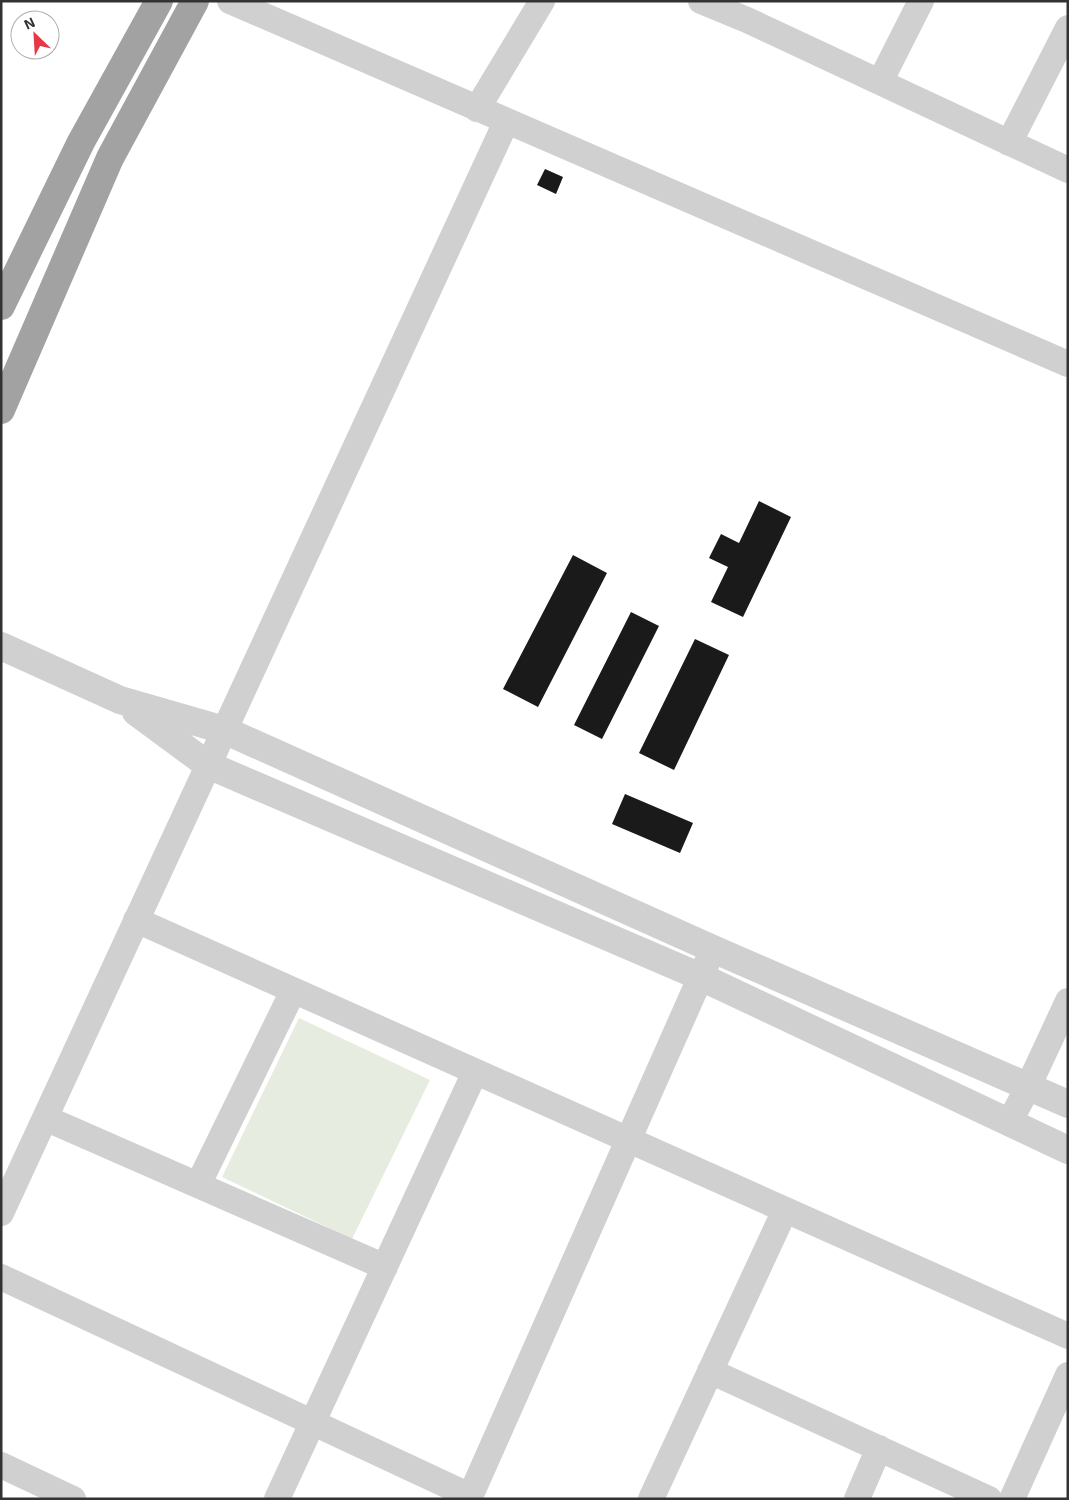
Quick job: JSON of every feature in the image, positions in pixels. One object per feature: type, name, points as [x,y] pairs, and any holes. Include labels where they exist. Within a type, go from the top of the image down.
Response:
[{"type":"highway","points":[[1,306],[81,142],[159,1]]},
{"type":"highway","points":[[1,410],[110,158],[195,1]]},
{"type":"street","points":[[230,1],[1068,364]]},
{"type":"street","points":[[477,109],[542,1]]},
{"type":"street","points":[[702,1],[752,10],[880,82],[1068,170]]},
{"type":"street","points":[[880,82],[921,1]]},
{"type":"street","points":[[1010,143],[1068,28]]},
{"type":"street","points":[[1,1213],[506,122]]},
{"type":"street","points":[[1,646],[120,700],[224,730],[714,949],[1068,1104]]},
{"type":"street","points":[[120,700],[208,765],[701,977],[1068,1150]]},
{"type":"street","points":[[136,920],[1068,1336]]},
{"type":"street","points":[[1,1277],[469,1497],[714,949]]},
{"type":"street","points":[[198,1185],[294,991]]},
{"type":"street","points":[[1009,1123],[1068,1001]]},
{"type":"street","points":[[277,1499],[475,1072]]},
{"type":"street","points":[[45,1118],[385,1267]]},
{"type":"street","points":[[651,1499],[785,1210]]},
{"type":"street","points":[[710,1371],[989,1499]]},
{"type":"street","points":[[1012,1499],[1068,1375]]},
{"type":"street","points":[[857,1499],[879,1448]]},
{"type":"street","points":[[1,1465],[70,1498]]},
{"type":"shaded area","points":[[299,1018],[430,1080],[352,1239],[222,1177]]},
{"type":"building","points":[[545,169],[563,177],[556,194],[537,185]]},
{"type":"building","points":[[759,501],[791,517],[743,617],[711,602],[728,567],[709,558],[721,534],[739,543]]},
{"type":"building","points":[[573,555],[607,573],[538,707],[503,689]]},
{"type":"building","points":[[631,612],[659,626],[602,739],[574,725]]},
{"type":"building","points":[[695,639],[729,655],[674,770],[639,753]]},
{"type":"building","points":[[625,794],[693,823],[680,853],[612,824]]}]
